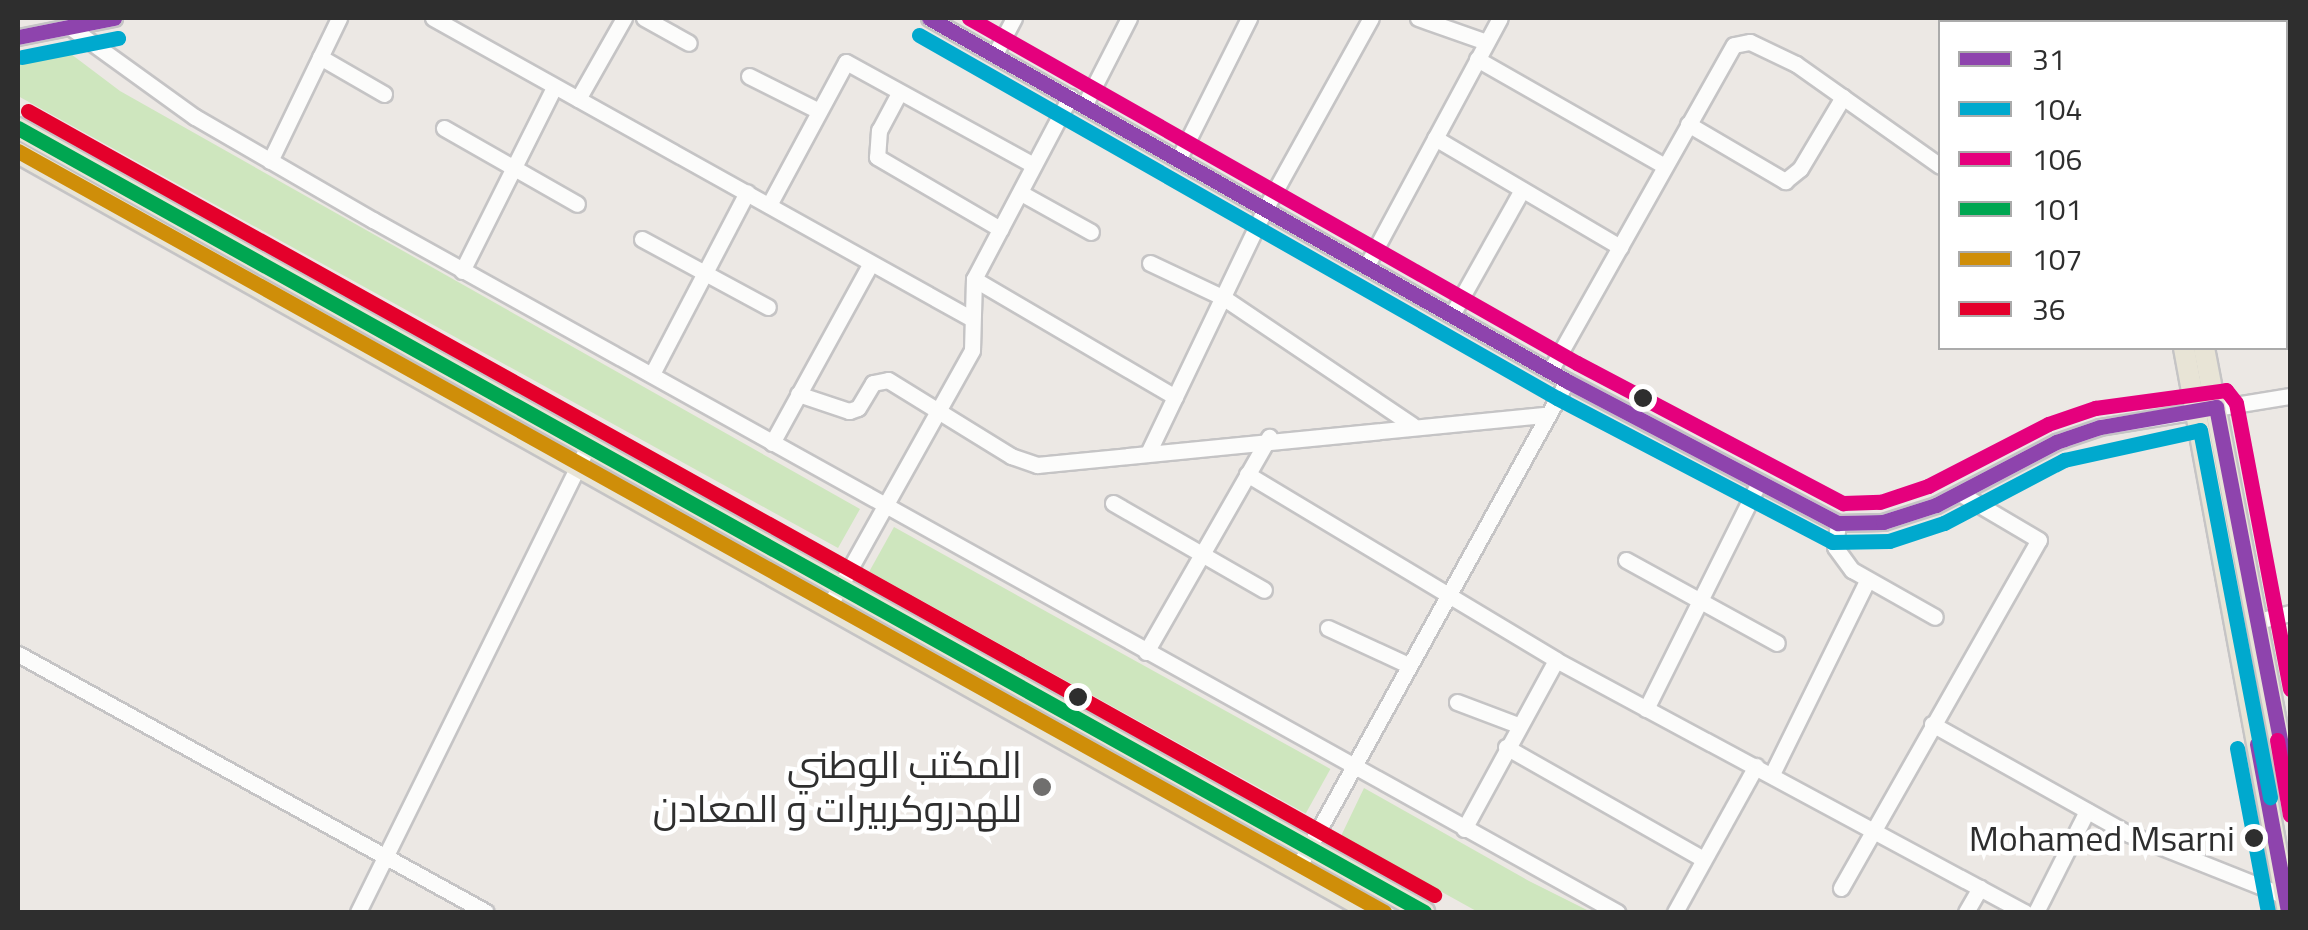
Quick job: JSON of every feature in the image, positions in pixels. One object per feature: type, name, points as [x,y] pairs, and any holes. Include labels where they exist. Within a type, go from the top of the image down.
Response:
[{"type":"main road","points":[[18,128],[1424,912]]},
{"type":"main road","points":[[18,153],[1372,912]]},
{"type":"main road","points":[[2185,350],[2207,408],[2258,621],[2290,793]]},
{"type":"main road","points":[[2204,350],[2207,408],[2286,904]]},
{"type":"main road","points":[[701,536],[712,513]]},
{"type":"street","points":[[18,37],[114,18]]},
{"type":"street","points":[[270,160],[339,18]]},
{"type":"street","points":[[432,18],[972,319]]},
{"type":"street","points":[[578,100],[624,18]]},
{"type":"street","points":[[644,18],[689,43]]},
{"type":"street","points":[[929,18],[1265,209],[1368,263],[1567,381],[1758,486],[1838,523],[1898,519],[1961,494],[2056,442],[2129,419],[2290,396]]},
{"type":"street","points":[[995,54],[1014,18]]},
{"type":"street","points":[[828,608],[972,350],[974,279],[1033,165],[1129,18]]},
{"type":"street","points":[[1178,160],[1249,18]]},
{"type":"street","points":[[1149,452],[1265,209],[1371,18]]},
{"type":"street","points":[[1418,18],[1486,42]]},
{"type":"street","points":[[1368,263],[1500,18]]},
{"type":"street","points":[[2229,18],[2259,18]]},
{"type":"street","points":[[70,27],[122,70],[462,271],[1617,912]]},
{"type":"street","points":[[1550,371],[1722,57],[1744,42],[1796,64],[1938,165]]},
{"type":"street","points":[[320,57],[384,94]]},
{"type":"street","points":[[1477,59],[1663,165]]},
{"type":"street","points":[[769,205],[846,62],[898,95],[1033,165]]},
{"type":"street","points":[[749,76],[817,110]]},
{"type":"street","points":[[462,271],[554,87]]},
{"type":"street","points":[[898,95],[878,130],[877,157],[1000,229]]},
{"type":"street","points":[[1688,124],[1785,181],[1800,170],[1844,97]]},
{"type":"street","points":[[444,128],[577,204]]},
{"type":"street","points":[[1435,138],[1620,247]]},
{"type":"street","points":[[1454,312],[1522,190]]},
{"type":"street","points":[[652,374],[746,192]]},
{"type":"street","points":[[1021,193],[1091,232]]},
{"type":"street","points":[[642,239],[768,308]]},
{"type":"street","points":[[772,443],[871,263]]},
{"type":"street","points":[[1150,263],[1224,298],[1412,425]]},
{"type":"street","points":[[974,279],[1176,397]]},
{"type":"street","points":[[798,394],[849,410],[858,408],[874,383],[888,380],[938,413],[1037,465],[1269,437],[1544,415]]},
{"type":"street","points":[[1296,871],[1544,415],[1567,381]]},
{"type":"street","points":[[1146,652],[1269,437]]},
{"type":"street","points":[[358,912],[589,444]]},
{"type":"street","points":[[1247,474],[1556,660],[2024,912]]},
{"type":"street","points":[[1646,709],[1758,486]]},
{"type":"street","points":[[1840,888],[2039,540],[1961,494]]},
{"type":"street","points":[[1113,503],[1264,590]]},
{"type":"street","points":[[1838,523],[1835,547],[1867,581],[1935,617]]},
{"type":"street","points":[[1626,560],[1777,644]]},
{"type":"street","points":[[1772,774],[1867,581]]},
{"type":"street","points":[[2258,621],[2290,613]]},
{"type":"street","points":[[1328,628],[1408,665]]},
{"type":"street","points":[[18,654],[486,912]]},
{"type":"street","points":[[1464,828],[1556,660]]},
{"type":"street","points":[[1457,702],[1518,725]]},
{"type":"street","points":[[1932,724],[2087,811],[2286,904]]},
{"type":"street","points":[[1506,748],[1703,859]]},
{"type":"street","points":[[1675,912],[1756,766]]},
{"type":"street","points":[[2036,912],[2087,811]]},
{"type":"street","points":[[1966,912],[1980,888]]},
{"type":"green space","points":[[63,48],[120,91],[860,509],[838,548],[18,96],[18,56]]},
{"type":"green space","points":[[894,527],[1330,769],[1306,814],[869,572]]},
{"type":"green space","points":[[1364,788],[1591,912],[1478,912],[1341,836]]},
{"type":"transit line","name":"31","points":[[18,37],[114,18]]},
{"type":"transit line","name":"31","points":[[929,18],[1567,381],[1838,523],[1883,522],[1936,505],[2056,442],[2100,427],[2216,407],[2290,793]]},
{"type":"transit line","name":"106","points":[[969,18],[1577,363],[1843,503],[1880,502],[1928,486],[2048,424],[2095,408],[2226,390],[2236,403],[2290,689]]},
{"type":"transit line","name":"104","points":[[919,35],[1557,398],[1832,542],[1889,541],[1944,523],[2064,460],[2200,430],[2270,797]]},
{"type":"transit line","name":"104","points":[[22,57],[118,38]]},
{"type":"transit line","name":"36","points":[[28,111],[1434,895]]},
{"type":"transit line","name":"101","points":[[18,128],[1424,912]]},
{"type":"transit line","name":"107","points":[[18,151],[1384,912]]},
{"type":"transit line","name":"106","points":[[2277,740],[2290,815]]},
{"type":"transit line","name":"31","points":[[2257,744],[2288,912]]},
{"type":"transit line","name":"104","points":[[2237,748],[2268,912]]},
{"type":"place","name":"المكتب الوطني للهدروكربيرات و المعادن","points":[[1042,787]]},
{"type":"place","name":"Mohamed Msarni","points":[[2254,838]]}]
